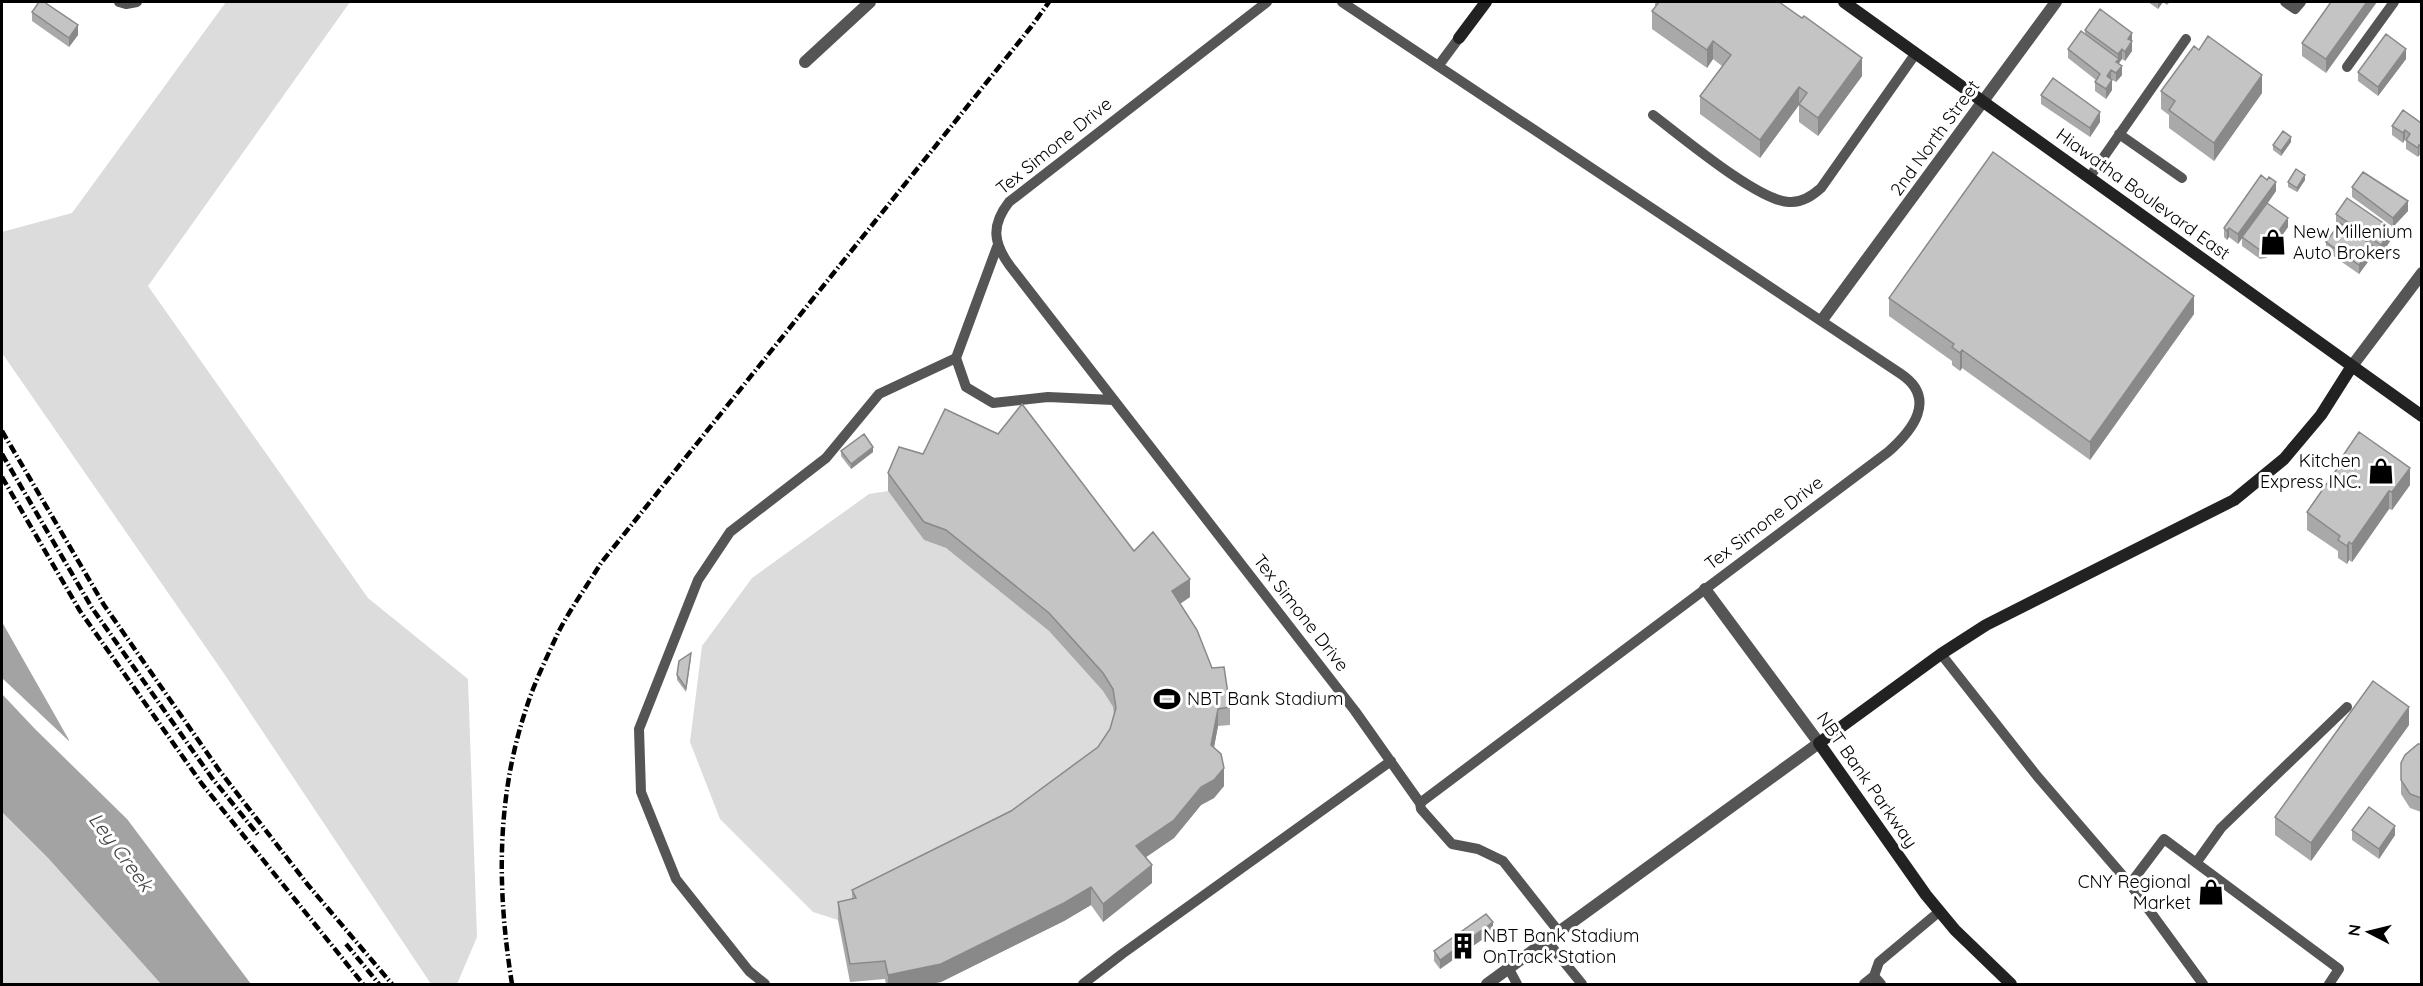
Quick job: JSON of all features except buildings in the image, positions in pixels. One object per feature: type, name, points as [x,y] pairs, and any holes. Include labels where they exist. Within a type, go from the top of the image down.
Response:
[{"type":"street","points":[[805,62],[870,2]]},
{"type":"street","points":[[1459,38],[1486,2]]},
{"type":"street","name":"Hiawatha Boulevard East","points":[[1844,2],[2421,416]]},
{"type":"street","name":"2nd North Street","points":[[1822,320],[2056,2]]},
{"type":"street","points":[[1487,984],[1941,654],[1986,625],[2234,500],[2284,459],[2321,415],[2352,366],[2421,273]]},
{"type":"street","name":"NBT Bank Parkway","points":[[1705,589],[1940,912],[2010,984]]},
{"type":"lane","points":[[119,2],[126,4],[137,2]]},
{"type":"lane","name":"Tex Simone Drive","points":[[1267,2],[1010,202],[1000,213],[995,235],[998,247],[1113,400],[1355,711],[1420,802],[1888,452],[1907,435],[1917,420],[1919,404],[1917,391],[1908,378],[1439,65]]},
{"type":"lane","points":[[1342,2],[1439,65],[1459,38]]},
{"type":"lane","points":[[2285,2],[2295,9],[2301,2]]},
{"type":"lane","points":[[2347,67],[2394,2]]},
{"type":"lane","points":[[2090,178],[2186,39]]},
{"type":"lane","points":[[1653,116],[1750,187],[1769,197],[1787,202],[1802,202],[1821,188],[1916,53]]},
{"type":"lane","points":[[2119,134],[2182,178]]},
{"type":"lane","points":[[998,247],[956,358],[966,387],[993,404],[1048,397],[1113,400]]},
{"type":"lane","points":[[765,984],[749,971],[676,879],[641,792],[639,729],[698,580],[730,532],[826,458],[879,394],[956,358]]},
{"type":"lane","points":[[1941,654],[2037,776],[2130,884],[2203,984]]},
{"type":"lane","points":[[2196,863],[2221,828],[2347,707]]},
{"type":"lane","points":[[1083,984],[1391,761]]},
{"type":"lane","points":[[1420,802],[1421,809],[1452,844],[1478,849],[1503,861],[1559,932]]},
{"type":"lane","points":[[2130,884],[2164,839],[2339,969],[2329,984]]},
{"type":"lane","points":[[1864,984],[1878,980],[1879,962],[1940,912]]},
{"type":"lane","points":[[1547,941],[1582,984]]},
{"type":"lane","points":[[1509,969],[1517,984]]},
{"type":"shaded area","points":[[226,2],[350,2],[148,286],[368,598],[468,679],[477,937],[457,984],[431,984],[225,675],[2,353],[2,232],[72,213]]},
{"type":"shaded area","points":[[888,491],[924,540],[946,548],[1049,631],[1103,691],[1113,707],[1116,726],[1098,765],[838,920],[813,912],[720,819],[690,742],[702,646],[752,578],[869,494]]},
{"type":"shaded area","points":[[2,812],[48,858],[161,984],[2,984]]},
{"type":"water","points":[[2,622],[69,740],[69,741],[2,678]]},
{"type":"water","name":"Ley Creek","points":[[2,694],[127,819],[251,984],[161,984],[48,858],[2,812]]},
{"type":"railway","points":[[512,984],[502,880],[504,811],[516,743],[529,699],[563,624],[601,563],[1049,2]]},
{"type":"railway","points":[[2,431],[104,605],[219,770],[308,885],[392,984]]},
{"type":"railway","points":[[2,454],[92,608],[212,778],[259,836]]},
{"type":"railway","points":[[2,477],[80,611],[202,784],[363,984]]},
{"type":"railway","points":[[346,944],[379,984]]},
{"type":"place","name":"New Millenium Auto Brokers","points":[[2273,242]]},
{"type":"place","name":"Kitchen Express INC.","points":[[2381,471]]},
{"type":"place","name":"NBT Bank Stadium","points":[[1167,699]]},
{"type":"place","name":"CNY Regional Market","points":[[2211,892]]},
{"type":"place","name":"NBT Bank Stadium OnTrack Station","points":[[1463,946]]}]
